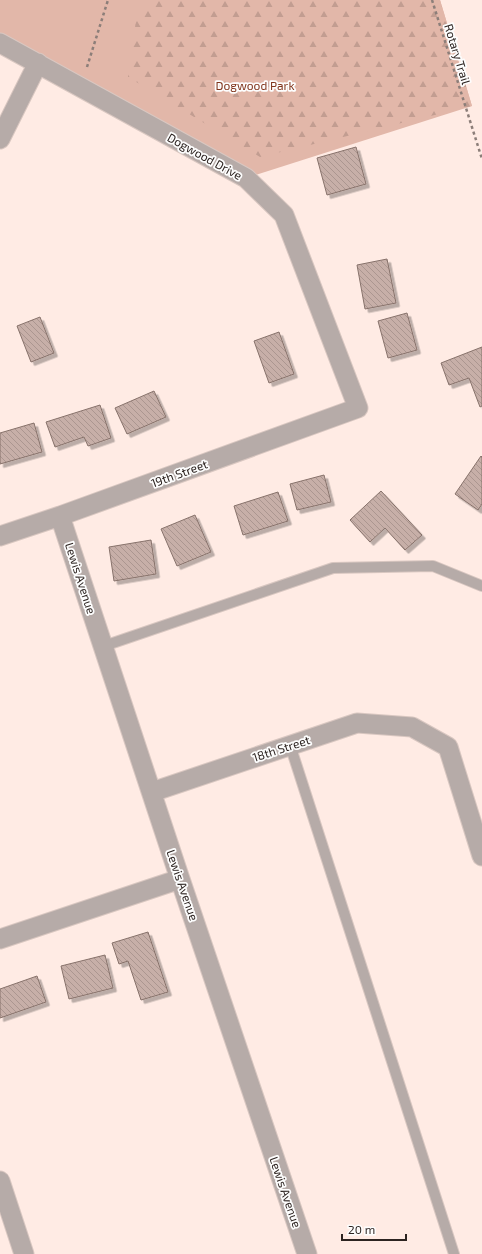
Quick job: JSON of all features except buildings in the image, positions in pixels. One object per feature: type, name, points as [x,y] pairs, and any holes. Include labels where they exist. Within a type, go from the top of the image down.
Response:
[{"type":"street","name":"Dogwood Drive","points":[[0,43],[246,178],[284,215],[358,408]]},
{"type":"street","points":[[0,139],[38,63]]},
{"type":"street","name":"19th Street","points":[[0,536],[60,516],[358,408]]},
{"type":"street","name":"Lewis Avenue","points":[[60,516],[180,879],[307,1254]]},
{"type":"street","name":"18th Street","points":[[152,792],[357,723],[412,727],[448,747],[482,856]]},
{"type":"street","points":[[0,939],[180,879]]},
{"type":"street","points":[[0,1181],[24,1254]]},
{"type":"lane","points":[[104,646],[333,568],[433,566],[482,586]]},
{"type":"lane","points":[[290,745],[454,1254]]},
{"type":"path","points":[[81,87],[108,0]]},
{"type":"path","name":"Rotary Trail","points":[[432,0],[482,159]]},
{"type":"green space","name":"Dogwood Park","points":[[0,0],[440,0],[472,106],[246,178],[0,43]]},
{"type":"green space","name":"Dogwood Park","points":[[146,0],[440,0],[472,106],[260,157],[128,77],[137,13]]}]
